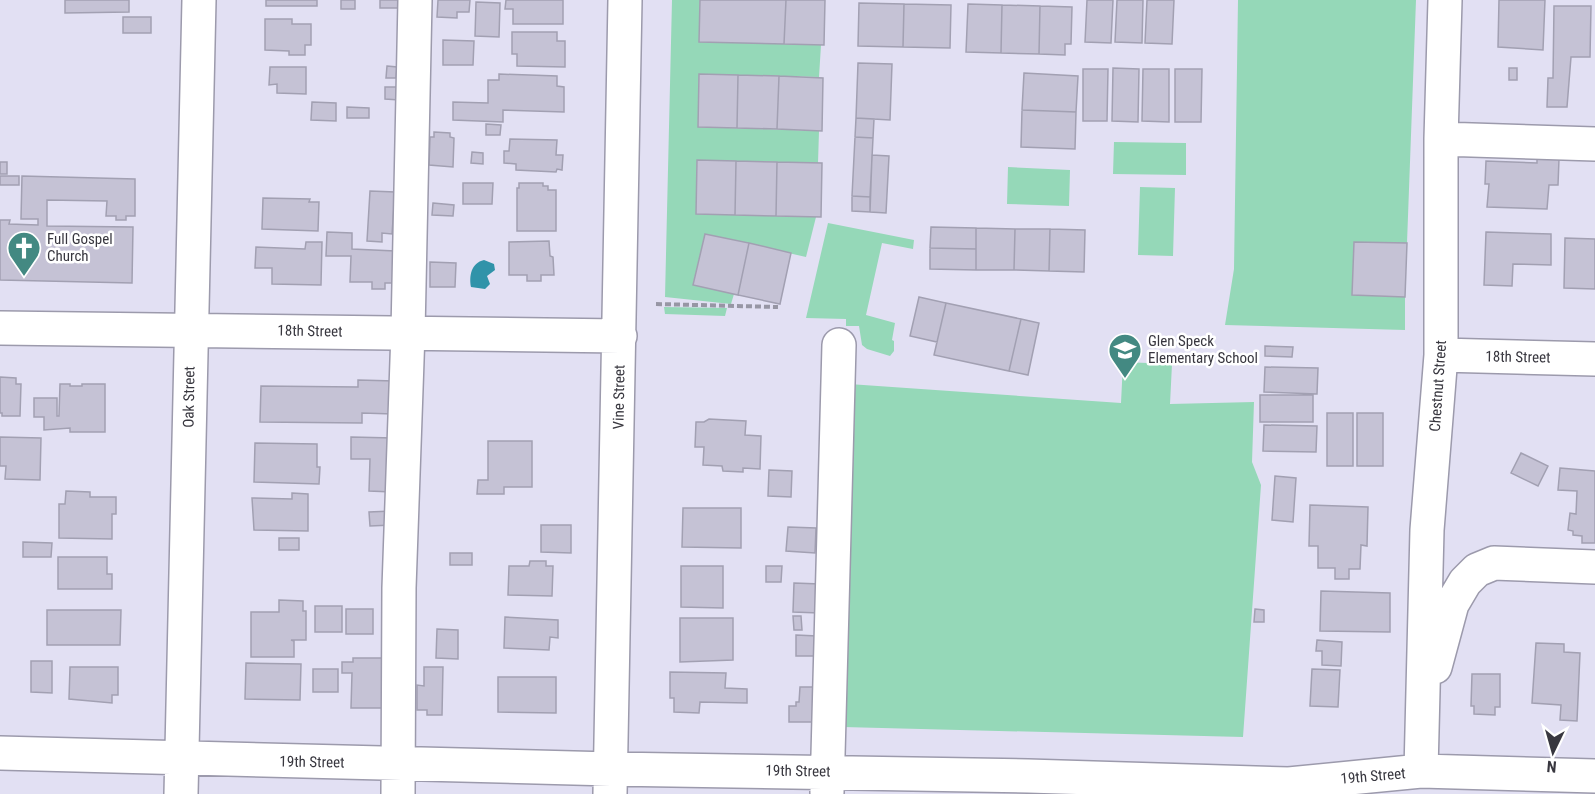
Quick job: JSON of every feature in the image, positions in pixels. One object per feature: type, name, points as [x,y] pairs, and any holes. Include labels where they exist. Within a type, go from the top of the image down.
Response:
[{"type":"street","name":"Oak Street","points":[[180,794],[199,0]]},
{"type":"street","points":[[399,779],[399,588],[408,332],[415,0]]},
{"type":"street","name":"Vine Street","points":[[611,781],[625,0]]},
{"type":"street","name":"Chestnut Street","points":[[1421,771],[1427,530],[1441,355],[1441,139],[1445,0]]},
{"type":"street","points":[[1441,139],[1595,144]]},
{"type":"street","name":"18th Street","points":[[0,328],[620,336]]},
{"type":"street","points":[[828,783],[839,345]]},
{"type":"street","name":"18th Street","points":[[1441,355],[1595,359]]},
{"type":"street","points":[[1424,706],[1452,604],[1465,582],[1477,570],[1494,563],[1595,567]]},
{"type":"street","name":"19th Street","points":[[0,753],[181,759],[399,779],[1028,785],[1289,784],[1421,771],[1595,776]]},
{"type":"path","points":[[656,303],[778,307]]},
{"type":"green space","points":[[672,0],[700,0],[699,42],[821,45],[819,77],[699,74],[698,127],[819,131],[818,163],[697,160],[696,214],[816,217],[806,257],[705,234],[693,284],[734,294],[731,304],[665,297]]},
{"type":"green space","points":[[1238,0],[1416,0],[1407,243],[1354,243],[1352,295],[1405,297],[1405,330],[1225,325],[1234,269]]},
{"type":"green space","points":[[1114,142],[1186,143],[1186,175],[1113,174]]},
{"type":"green space","points":[[1008,167],[1070,170],[1069,206],[1007,204]]},
{"type":"green space","points":[[1140,187],[1175,188],[1173,256],[1138,255]]},
{"type":"green space","points":[[828,223],[914,240],[913,249],[882,243],[866,315],[895,323],[892,340],[894,351],[890,356],[867,349],[862,345],[859,326],[846,326],[846,319],[806,318]]},
{"type":"green space","points":[[664,307],[727,308],[725,316],[665,314]]},
{"type":"green space","points":[[1123,362],[1172,364],[1170,404],[1254,402],[1252,462],[1261,485],[1243,737],[843,727],[849,384],[1121,403]]},
{"type":"water","points":[[484,260],[494,264],[495,270],[487,276],[490,284],[485,289],[471,287],[472,270],[476,264]]},
{"type":"building","points":[[65,0],[129,0],[129,12],[65,13]]},
{"type":"building","points":[[266,0],[317,0],[317,6],[266,6]]},
{"type":"building","points":[[341,0],[355,0],[355,9],[341,9]]},
{"type":"building","points":[[380,0],[401,0],[401,8],[380,8]]},
{"type":"building","points":[[438,0],[470,0],[469,12],[457,12],[457,18],[437,17]]},
{"type":"building","points":[[506,0],[563,0],[563,24],[513,24],[513,9],[505,9]]},
{"type":"building","points":[[700,0],[786,0],[784,44],[699,42]]},
{"type":"building","points":[[786,0],[825,0],[824,45],[784,44]]},
{"type":"building","points":[[1087,0],[1113,0],[1111,43],[1085,42]]},
{"type":"building","points":[[1117,0],[1143,0],[1142,43],[1115,42]]},
{"type":"building","points":[[1147,0],[1174,0],[1172,44],[1145,43]]},
{"type":"building","points":[[1499,0],[1545,0],[1543,50],[1498,47]]},
{"type":"building","points":[[476,2],[500,3],[499,37],[475,36]]},
{"type":"building","points":[[859,3],[904,4],[903,47],[858,46]]},
{"type":"building","points":[[904,4],[951,5],[950,48],[903,47]]},
{"type":"building","points":[[968,4],[1002,5],[1001,53],[966,52]]},
{"type":"building","points":[[1002,5],[1040,6],[1039,54],[1001,53]]},
{"type":"building","points":[[1040,6],[1072,7],[1071,44],[1065,44],[1065,55],[1039,54]]},
{"type":"building","points":[[1554,6],[1591,6],[1590,57],[1571,57],[1567,107],[1547,107],[1548,78],[1553,78]]},
{"type":"building","points":[[123,17],[151,17],[151,33],[123,33]]},
{"type":"building","points":[[265,19],[292,19],[292,24],[311,24],[311,45],[305,45],[305,55],[289,55],[289,51],[265,50]]},
{"type":"building","points":[[512,32],[557,32],[557,41],[565,41],[565,67],[517,66],[517,54],[512,54]]},
{"type":"building","points":[[443,40],[474,41],[473,65],[443,65]]},
{"type":"building","points":[[858,63],[892,64],[890,120],[856,118]]},
{"type":"building","points":[[387,66],[397,67],[396,78],[386,78]]},
{"type":"building","points":[[270,67],[306,67],[306,94],[277,93],[277,84],[269,85]]},
{"type":"building","points":[[1113,68],[1139,69],[1138,122],[1112,121]]},
{"type":"building","points":[[1509,68],[1517,68],[1517,80],[1509,80]]},
{"type":"building","points":[[1083,69],[1108,69],[1107,121],[1083,121]]},
{"type":"building","points":[[1143,69],[1169,69],[1169,122],[1142,121]]},
{"type":"building","points":[[1175,69],[1202,69],[1201,122],[1175,122]]},
{"type":"building","points":[[1024,73],[1078,76],[1076,112],[1022,110]]},
{"type":"building","points":[[499,74],[557,76],[557,86],[564,87],[564,112],[503,110],[503,122],[453,120],[453,102],[488,103],[488,80],[499,80]]},
{"type":"building","points":[[699,74],[738,75],[737,128],[698,127]]},
{"type":"building","points":[[738,75],[779,76],[777,129],[737,128]]},
{"type":"building","points":[[779,76],[823,78],[822,131],[777,129]]},
{"type":"building","points":[[385,87],[399,87],[399,100],[385,99]]},
{"type":"building","points":[[312,102],[336,103],[336,121],[311,120]]},
{"type":"building","points":[[347,107],[369,108],[369,118],[347,118]]},
{"type":"building","points":[[1022,110],[1076,112],[1075,149],[1021,147]]},
{"type":"building","points":[[856,118],[874,119],[873,138],[855,137]]},
{"type":"building","points":[[486,124],[501,125],[500,135],[486,135]]},
{"type":"building","points":[[434,132],[450,133],[450,137],[454,138],[453,167],[429,165],[430,137],[434,137]]},
{"type":"building","points":[[855,137],[873,138],[870,197],[852,196]]},
{"type":"building","points":[[510,139],[557,140],[556,155],[563,155],[562,170],[557,169],[556,172],[516,170],[516,164],[504,163],[504,151],[509,151]]},
{"type":"building","points":[[472,152],[483,153],[483,164],[471,163]]},
{"type":"building","points":[[872,155],[889,156],[886,213],[870,212]]},
{"type":"building","points":[[1537,158],[1559,159],[1558,185],[1549,185],[1547,209],[1487,207],[1489,184],[1485,184],[1486,161],[1537,163]]},
{"type":"building","points":[[697,160],[736,161],[735,215],[696,214]]},
{"type":"building","points":[[736,161],[777,162],[776,216],[735,215]]},
{"type":"building","points":[[0,162],[7,162],[7,174],[0,174]]},
{"type":"building","points":[[777,162],[822,163],[821,217],[776,216]]},
{"type":"building","points":[[0,176],[19,176],[19,185],[0,185]]},
{"type":"building","points":[[22,176],[135,179],[135,216],[126,216],[126,220],[116,220],[116,216],[106,216],[107,201],[47,200],[47,226],[133,227],[132,283],[0,280],[0,220],[10,220],[9,224],[38,225],[38,219],[21,219]]},
{"type":"building","points":[[463,183],[493,183],[492,204],[463,204]]},
{"type":"building","points":[[519,183],[543,183],[543,186],[548,186],[548,190],[556,190],[556,231],[517,231]]},
{"type":"building","points":[[370,191],[395,192],[392,234],[382,233],[382,242],[367,241]]},
{"type":"building","points":[[852,196],[870,197],[870,212],[852,211]]},
{"type":"building","points":[[263,198],[310,199],[309,202],[319,202],[318,231],[262,229]]},
{"type":"building","points":[[433,203],[454,205],[453,216],[432,215]]},
{"type":"building","points":[[931,227],[976,228],[976,249],[930,248]]},
{"type":"building","points":[[976,228],[1015,229],[1014,270],[976,270]]},
{"type":"building","points":[[1015,229],[1050,229],[1049,271],[1014,270]]},
{"type":"building","points":[[1050,229],[1085,230],[1084,272],[1049,271]]},
{"type":"building","points":[[327,232],[352,233],[352,249],[395,251],[394,283],[385,283],[385,289],[372,289],[372,282],[350,282],[351,256],[326,256]]},
{"type":"building","points":[[1486,232],[1551,234],[1551,265],[1513,264],[1512,286],[1484,285]]},
{"type":"building","points":[[705,234],[749,243],[738,295],[693,285]]},
{"type":"building","points":[[1565,238],[1595,239],[1595,289],[1564,288]]},
{"type":"building","points":[[549,241],[554,275],[541,275],[541,281],[527,281],[527,275],[509,275],[509,242]]},
{"type":"building","points":[[306,242],[322,242],[321,285],[272,284],[272,268],[255,268],[256,247],[305,249]]},
{"type":"building","points":[[1354,242],[1407,243],[1405,297],[1352,295]]},
{"type":"building","points":[[749,243],[791,253],[780,304],[738,295]]},
{"type":"building","points":[[930,248],[976,249],[976,270],[930,269]]},
{"type":"building","points":[[430,262],[456,263],[455,287],[430,287]]},
{"type":"building","points":[[919,297],[946,303],[937,342],[910,336]]},
{"type":"building","points":[[946,303],[1021,319],[1009,371],[934,355]]},
{"type":"building","points":[[1021,319],[1039,323],[1028,375],[1009,371]]},
{"type":"building","points":[[1265,346],[1293,347],[1292,357],[1265,356]]},
{"type":"building","points":[[1265,367],[1318,368],[1317,394],[1264,392]]},
{"type":"building","points":[[0,377],[16,378],[16,384],[21,384],[20,416],[2,416],[0,413]]},
{"type":"building","points":[[358,380],[394,381],[393,414],[362,413],[362,423],[260,422],[261,386],[358,387]]},
{"type":"building","points":[[60,384],[82,386],[82,384],[105,384],[105,432],[70,432],[70,428],[44,430],[44,417],[34,417],[34,398],[57,398],[57,416],[59,416]]},
{"type":"building","points":[[1260,395],[1313,395],[1313,422],[1260,422]]},
{"type":"building","points":[[1327,413],[1353,413],[1353,466],[1327,466]]},
{"type":"building","points":[[1357,413],[1383,413],[1383,466],[1357,466]]},
{"type":"building","points":[[709,419],[746,421],[745,435],[761,436],[760,469],[743,468],[743,472],[723,471],[722,466],[703,465],[704,447],[695,447],[696,422]]},
{"type":"building","points":[[1264,425],[1317,426],[1316,452],[1263,451]]},
{"type":"building","points":[[0,437],[41,438],[40,480],[5,479],[6,466],[0,466]]},
{"type":"building","points":[[351,437],[393,438],[392,492],[369,491],[370,459],[351,459]]},
{"type":"building","points":[[488,441],[532,441],[532,487],[504,487],[504,494],[477,494],[478,480],[488,480]]},
{"type":"building","points":[[255,443],[317,444],[317,467],[320,467],[319,484],[254,482]]},
{"type":"building","points":[[1521,453],[1548,466],[1538,486],[1511,473]]},
{"type":"building","points":[[1560,468],[1595,471],[1595,543],[1582,543],[1582,536],[1573,535],[1573,531],[1568,530],[1570,513],[1576,514],[1577,491],[1558,490]]},
{"type":"building","points":[[769,470],[792,471],[791,497],[768,496]]},
{"type":"building","points":[[1275,476],[1296,478],[1293,522],[1272,520]]},
{"type":"building","points":[[66,491],[90,492],[90,497],[116,497],[116,514],[112,514],[112,539],[59,538],[59,504],[65,504]]},
{"type":"building","points":[[292,493],[308,494],[308,531],[254,530],[252,498],[292,499]]},
{"type":"building","points":[[1310,505],[1368,507],[1367,546],[1361,545],[1360,569],[1349,569],[1349,579],[1335,579],[1335,568],[1318,568],[1318,546],[1309,546]]},
{"type":"building","points":[[683,508],[741,508],[741,548],[682,547]]},
{"type":"building","points":[[392,511],[392,525],[370,526],[369,512]]},
{"type":"building","points":[[541,525],[571,525],[571,553],[541,552]]},
{"type":"building","points":[[788,527],[816,528],[815,553],[786,551]]},
{"type":"building","points":[[279,538],[299,538],[299,550],[279,550]]},
{"type":"building","points":[[23,542],[52,543],[51,557],[23,557]]},
{"type":"building","points":[[450,553],[472,553],[472,565],[450,565]]},
{"type":"building","points":[[58,557],[107,557],[107,574],[112,574],[112,589],[58,589]]},
{"type":"building","points":[[530,561],[546,561],[546,566],[553,566],[552,596],[508,595],[509,566],[529,566]]},
{"type":"building","points":[[681,566],[723,566],[723,608],[681,607]]},
{"type":"building","points":[[766,566],[782,566],[781,582],[766,582]]},
{"type":"building","points":[[794,583],[820,584],[819,613],[793,612]]},
{"type":"building","points":[[1321,591],[1390,593],[1390,632],[1320,631]]},
{"type":"building","points":[[279,600],[303,601],[303,611],[306,611],[306,640],[291,640],[294,641],[294,657],[251,657],[251,612],[279,612]]},
{"type":"building","points":[[315,606],[342,606],[342,632],[315,632]]},
{"type":"building","points":[[346,609],[373,609],[373,634],[346,634]]},
{"type":"building","points":[[1255,609],[1264,610],[1264,622],[1254,622]]},
{"type":"building","points":[[47,610],[121,610],[120,645],[47,645]]},
{"type":"building","points":[[793,616],[801,616],[802,630],[794,630]]},
{"type":"building","points":[[505,617],[558,620],[558,638],[550,637],[549,650],[504,648]]},
{"type":"building","points":[[680,618],[733,618],[733,660],[680,662]]},
{"type":"building","points":[[437,629],[458,630],[458,659],[436,658]]},
{"type":"building","points":[[796,635],[817,636],[818,656],[796,656]]},
{"type":"building","points":[[1317,640],[1342,642],[1341,666],[1322,665],[1322,651],[1316,651]]},
{"type":"building","points":[[1536,643],[1564,644],[1564,652],[1580,653],[1577,721],[1560,720],[1561,705],[1532,703]]},
{"type":"building","points":[[353,658],[383,658],[383,708],[351,708],[352,673],[342,673],[342,662],[353,662]]},
{"type":"building","points":[[31,661],[52,661],[52,693],[31,692]]},
{"type":"building","points":[[246,663],[301,664],[300,700],[245,699]]},
{"type":"building","points":[[70,667],[118,667],[118,695],[112,695],[112,703],[69,699]]},
{"type":"building","points":[[424,667],[443,667],[442,715],[427,715],[427,710],[417,710],[417,685],[424,686]]},
{"type":"building","points":[[313,669],[338,669],[338,692],[313,692]]},
{"type":"building","points":[[1312,669],[1340,670],[1338,707],[1310,706]]},
{"type":"building","points":[[670,672],[726,673],[725,688],[747,689],[747,703],[700,702],[699,713],[674,712],[674,698],[670,698]]},
{"type":"building","points":[[1472,674],[1500,674],[1500,707],[1495,707],[1495,715],[1474,714],[1474,706],[1471,706]]},
{"type":"building","points":[[498,677],[556,677],[556,713],[498,712]]},
{"type":"building","points":[[800,687],[817,687],[817,722],[789,722],[789,706],[796,706],[796,702],[799,702]]},
{"type":"place","name":"Full Gospel Church","points":[[24,277]]},
{"type":"place","name":"Glen Speck Elementary School","points":[[1125,379]]}]
